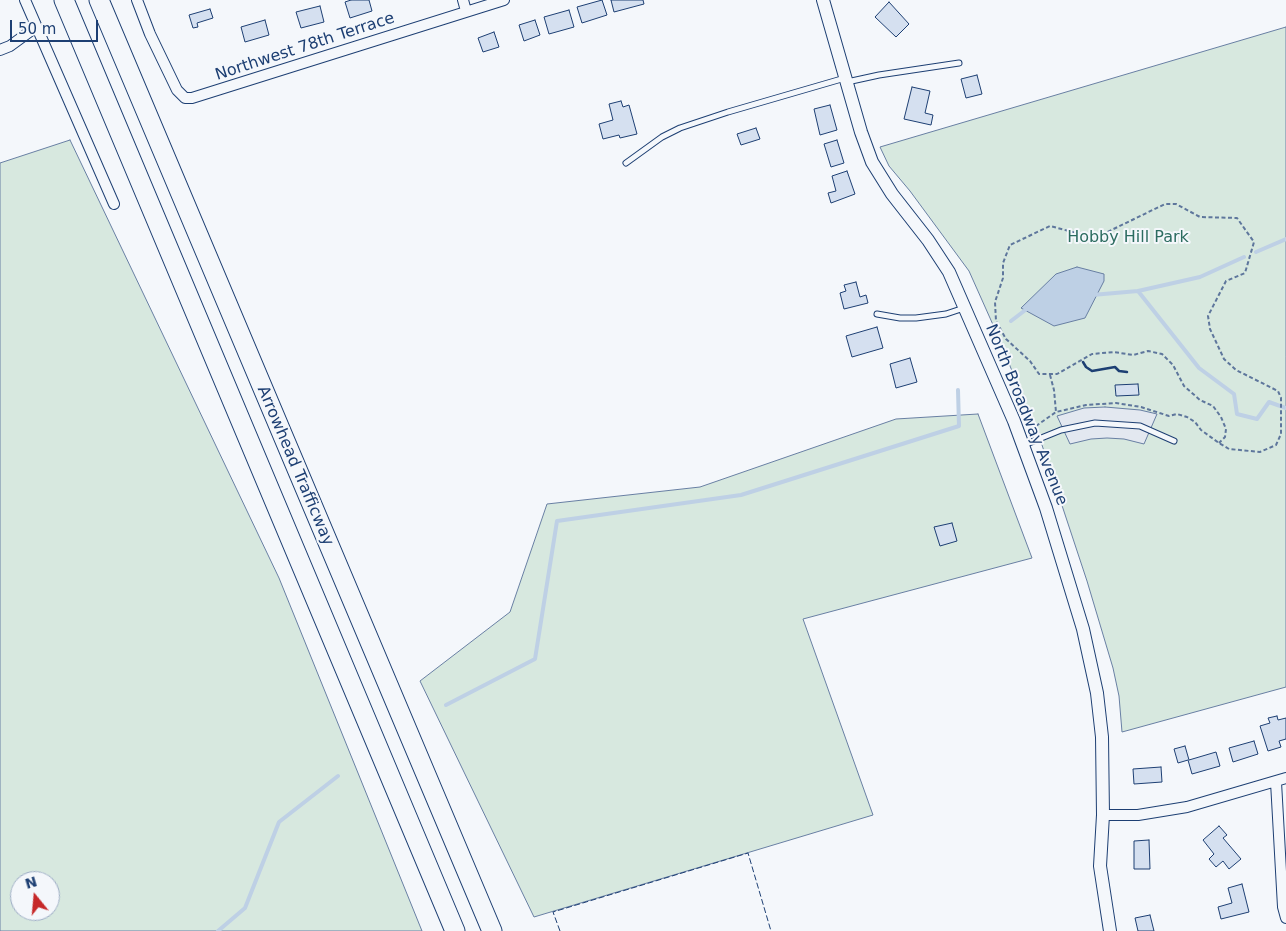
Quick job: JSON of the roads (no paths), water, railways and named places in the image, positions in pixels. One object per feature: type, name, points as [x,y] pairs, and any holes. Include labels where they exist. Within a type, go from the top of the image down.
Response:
[{"type":"highway","name":"Arrowhead Trafficway","points":[[64,0],[455,931]]},
{"type":"highway","name":"Arrowhead Trafficway","points":[[99,0],[492,931]]},
{"type":"street","points":[[25,0],[114,204]]},
{"type":"street","name":"Northwest 78th Terrace","points":[[137,0],[150,34],[176,90],[185,98],[202,96],[504,0]]},
{"type":"street","points":[[463,0],[466,11]]},
{"type":"street","name":"North Broadway Avenue","points":[[823,0],[872,162],[892,194],[928,240],[949,272],[1024,446],[1046,508],[1083,629],[1097,692],[1102,737],[1103,815],[1100,866],[1110,931]]},
{"type":"street","points":[[0,50],[10,46],[36,27]]},
{"type":"street","points":[[1103,815],[1138,815],[1187,807],[1286,778]]},
{"type":"street","points":[[1276,782],[1283,907],[1286,918]]},
{"type":"lane","points":[[626,163],[662,137],[680,128],[728,112],[846,80],[959,63]]},
{"type":"lane","points":[[877,314],[900,318],[916,318],[946,314],[965,308]]},
{"type":"lane","points":[[1024,446],[1061,430],[1095,422],[1140,426],[1174,441]]},
{"type":"water","points":[[1077,267],[1104,274],[1104,281],[1085,318],[1054,326],[1021,308],[1056,274]]},
{"type":"waterway","points":[[1256,252],[1286,239]]},
{"type":"waterway","points":[[1138,291],[1200,277],[1244,257]]},
{"type":"waterway","points":[[1092,295],[1138,291],[1199,368],[1234,394],[1237,414],[1257,419],[1269,402],[1286,408]]},
{"type":"waterway","points":[[1011,321],[1028,308]]},
{"type":"waterway","points":[[446,705],[535,659],[557,521],[741,495],[959,426],[958,390]]},
{"type":"waterway","points":[[218,931],[245,908],[279,822],[338,776]]},
{"type":"park label","name":"Hobby Hill Park","points":[[1128,238]]}]
